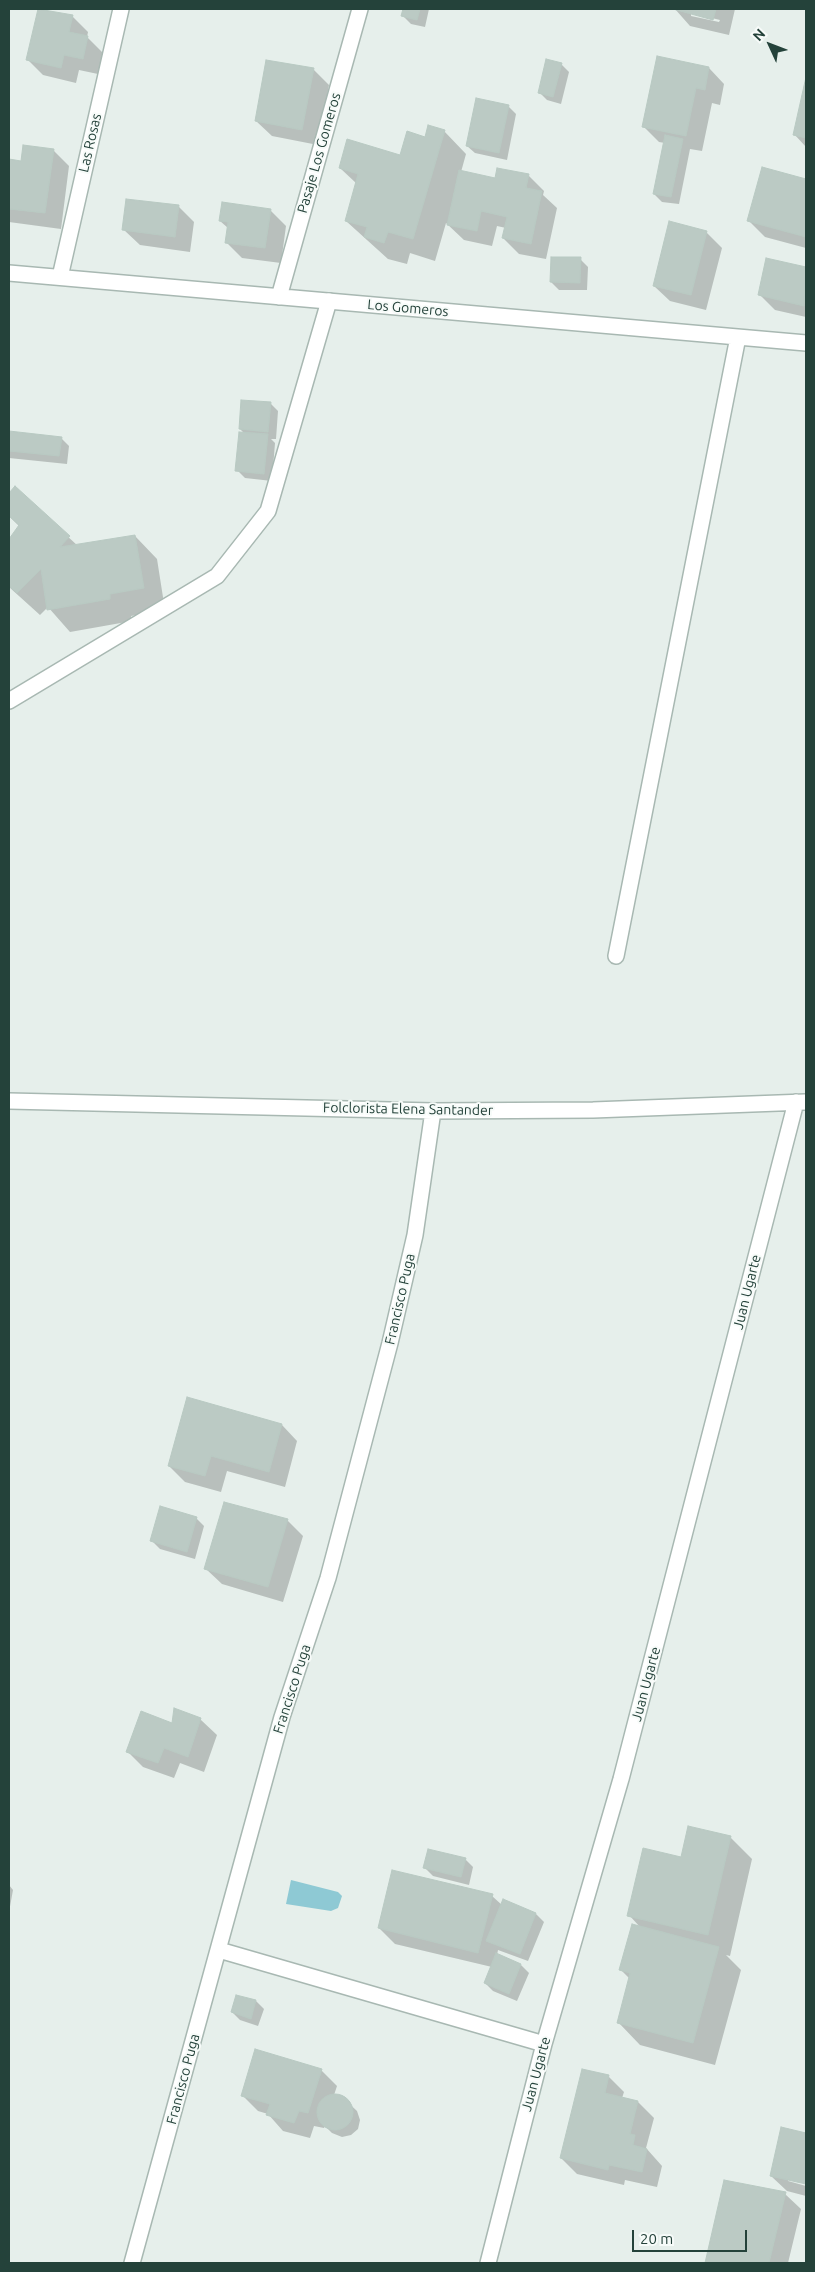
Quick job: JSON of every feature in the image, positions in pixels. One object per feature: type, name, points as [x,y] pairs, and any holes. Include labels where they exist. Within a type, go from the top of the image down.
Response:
[{"type":"street","name":"Las Rosas","points":[[60,277],[121,9]]},
{"type":"street","name":"Pasaje Los Gomeros","points":[[279,297],[360,9]]},
{"type":"street","name":"Los Gomeros","points":[[9,273],[806,343]]},
{"type":"street","points":[[9,701],[217,576],[268,511],[329,301]]},
{"type":"street","points":[[616,956],[738,337]]},
{"type":"street","name":"Folclorista Elena Santander","points":[[9,1101],[433,1111],[593,1110],[801,1102]]},
{"type":"street","name":"Juan Ugarte","points":[[488,2263],[544,2044],[621,1779],[801,1102]]},
{"type":"street","name":"Francisco Puga","points":[[132,2263],[282,1717],[328,1578],[390,1343],[415,1235],[433,1111]]},
{"type":"street","points":[[219,1950],[544,2044]]},
{"type":"water","points":[[291,1880],[338,1892],[342,1896],[338,1908],[331,1911],[286,1904]]},
{"type":"building","points":[[38,9],[73,15],[69,32],[88,36],[83,59],[64,55],[61,68],[26,60]]},
{"type":"building","points":[[403,9],[420,9],[417,20],[401,16]]},
{"type":"building","points":[[673,9],[716,9],[713,20]]},
{"type":"building","points":[[657,56],[709,67],[705,90],[696,88],[686,136],[642,127]]},
{"type":"building","points":[[546,59],[562,63],[553,97],[538,93]]},
{"type":"building","points":[[266,60],[314,68],[302,130],[255,121]]},
{"type":"building","points":[[806,77],[806,138],[793,135]]},
{"type":"building","points":[[476,98],[509,105],[499,153],[466,146]]},
{"type":"building","points":[[428,125],[445,130],[413,239],[388,232],[384,243],[364,237],[367,227],[345,221],[358,174],[339,168],[347,139],[400,155],[407,131],[425,137]]},
{"type":"building","points":[[665,135],[683,139],[671,197],[653,194]]},
{"type":"building","points":[[23,145],[54,149],[45,213],[9,209],[9,159],[21,161]]},
{"type":"building","points":[[762,167],[806,179],[806,237],[747,221]]},
{"type":"building","points":[[497,168],[529,174],[526,188],[542,191],[531,244],[502,238],[507,217],[481,211],[477,231],[447,225],[459,170],[495,178]]},
{"type":"building","points":[[126,199],[179,205],[175,237],[122,230]]},
{"type":"building","points":[[222,202],[271,209],[265,248],[225,243],[228,222],[219,221]]},
{"type":"building","points":[[669,221],[707,231],[691,295],[653,286]]},
{"type":"building","points":[[551,257],[581,257],[580,283],[550,282]]},
{"type":"building","points":[[766,258],[806,267],[804,306],[758,295]]},
{"type":"building","points":[[241,400],[271,402],[268,432],[239,429]]},
{"type":"building","points":[[9,431],[62,437],[59,456],[9,451]]},
{"type":"building","points":[[239,432],[268,434],[264,474],[235,471]]},
{"type":"building","points":[[15,486],[70,536],[60,547],[135,535],[144,588],[110,594],[110,599],[47,610],[41,569],[17,593],[9,586],[9,539],[19,525],[9,516],[9,493]]},
{"type":"building","points":[[187,1397],[282,1424],[269,1472],[211,1456],[205,1476],[168,1466]]},
{"type":"building","points":[[224,1502],[288,1519],[268,1587],[204,1569]]},
{"type":"building","points":[[160,1506],[197,1517],[187,1552],[150,1541]]},
{"type":"building","points":[[174,1708],[201,1718],[188,1757],[164,1748],[158,1763],[126,1752],[141,1711],[172,1723]]},
{"type":"building","points":[[688,1826],[731,1836],[708,1935],[627,1916],[643,1848],[681,1857]]},
{"type":"building","points":[[428,1849],[466,1858],[461,1877],[423,1868]]},
{"type":"building","points":[[392,1870],[493,1894],[478,1953],[378,1928]]},
{"type":"building","points":[[503,1899],[536,1913],[520,1954],[486,1941]]},
{"type":"building","points":[[632,1924],[719,1947],[693,2043],[617,2023],[630,1973],[619,1970]]},
{"type":"building","points":[[496,1953],[521,1964],[509,1994],[484,1983]]},
{"type":"building","points":[[236,1995],[256,2000],[251,2019],[231,2012]]},
{"type":"building","points":[[255,2049],[322,2069],[308,2113],[299,2111],[294,2123],[266,2115],[270,2104],[241,2096]]},
{"type":"building","points":[[582,2069],[609,2075],[605,2093],[638,2101],[630,2134],[635,2135],[633,2145],[647,2149],[642,2172],[609,2165],[608,2170],[560,2158]]},
{"type":"building","points":[[335,2094],[347,2100],[353,2112],[347,2124],[335,2130],[323,2124],[317,2112],[323,2100]]},
{"type":"building","points":[[781,2127],[806,2133],[806,2184],[770,2176]]},
{"type":"building","points":[[724,2180],[786,2192],[769,2263],[705,2263]]}]
